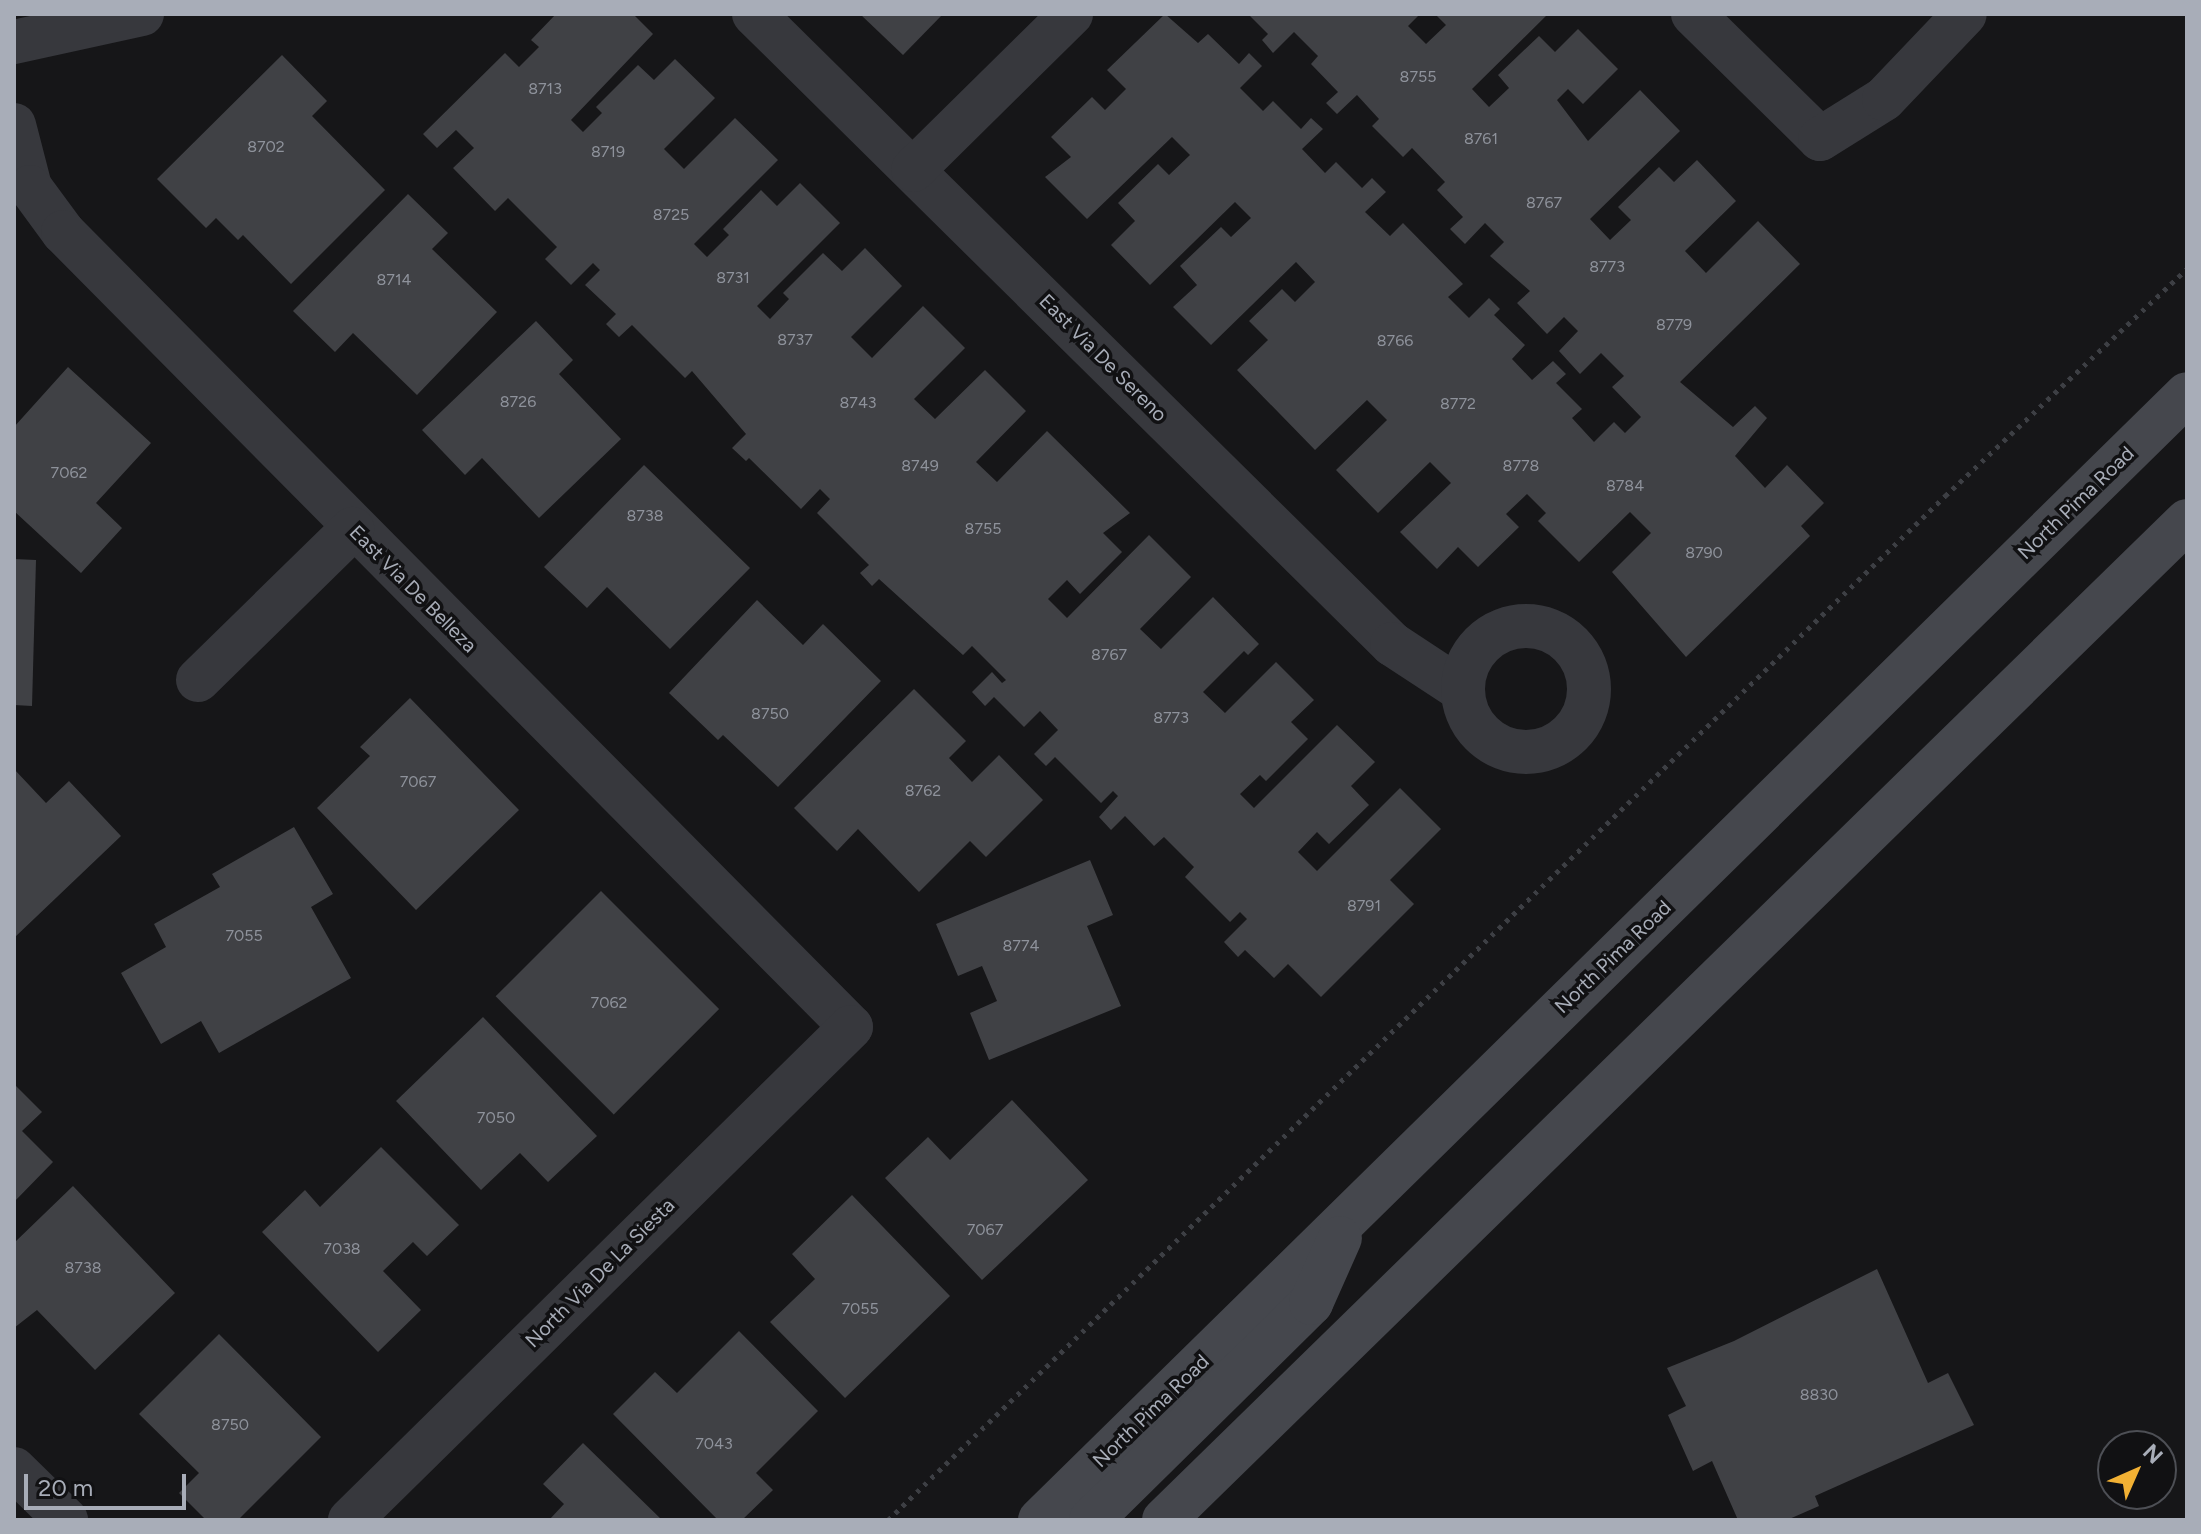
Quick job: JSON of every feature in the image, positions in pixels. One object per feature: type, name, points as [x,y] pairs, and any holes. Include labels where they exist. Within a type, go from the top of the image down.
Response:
[{"type":"main road","name":"North Pima Road","points":[[1040,1520],[2187,394]]},
{"type":"main road","points":[[1164,1520],[2187,521]]},
{"type":"main road","points":[[1091,1520],[1311,1303],[1351,1214]]},
{"type":"street","points":[[14,42],[142,14]]},
{"type":"street","name":"East Via De Sereno","points":[[754,14],[1392,644],[1462,690]]},
{"type":"street","points":[[913,170],[1071,14]]},
{"type":"street","points":[[1693,14],[1820,139],[1884,99],[1965,14]]},
{"type":"street","name":"East Via De Belleza","points":[[14,125],[30,187],[63,232],[352,529],[851,1027]]},
{"type":"street","points":[[198,680],[352,529]]},
{"type":"street","name":"North Via De La Siesta","points":[[350,1520],[851,1027]]},
{"type":"street","points":[[14,1469],[66,1520]]},
{"type":"path","points":[[888,1520],[1945,496],[2187,269]]},
{"type":"building","points":[[556,14],[633,14],[653,34],[571,120],[583,132],[602,113],[596,107],[638,65],[654,80],[675,59],[715,98],[664,149],[684,169],[735,118],[778,160],[694,244],[707,257],[729,235],[723,229],[761,190],[777,206],[800,183],[840,223],[757,306],[770,319],[789,299],[783,293],[823,253],[842,271],[865,248],[902,286],[851,337],[872,358],[923,306],[965,348],[914,399],[935,419],[985,370],[1026,411],[976,462],[997,482],[1047,431],[1130,513],[1103,533],[1122,552],[1080,594],[1067,580],[1048,599],[1067,618],[1149,535],[1191,577],[1140,629],[1161,649],[1213,597],[1259,644],[1248,655],[1244,651],[1203,692],[1225,713],[1276,662],[1314,700],[1291,722],[1308,739],[1266,781],[1260,775],[1240,794],[1254,808],[1337,725],[1375,762],[1351,786],[1369,805],[1329,844],[1317,832],[1298,852],[1317,871],[1400,788],[1441,829],[1390,880],[1414,904],[1321,997],[1288,964],[1274,978],[1245,950],[1238,957],[1224,942],[1247,919],[1240,912],[1230,922],[1185,877],[1194,867],[1164,837],[1154,846],[1125,816],[1111,830],[1099,817],[1118,796],[1113,791],[1101,803],[1055,757],[1046,766],[1034,754],[1058,730],[1040,711],[1024,727],[994,697],[985,706],[972,692],[992,672],[1002,683],[1006,680],[972,646],[963,655],[879,579],[872,586],[860,573],[869,565],[817,513],[830,499],[820,489],[801,509],[749,458],[746,461],[732,448],[746,434],[692,371],[685,378],[632,325],[619,337],[606,324],[616,314],[585,285],[600,270],[593,263],[571,285],[545,259],[557,247],[508,198],[495,211],[453,168],[474,148],[456,130],[437,148],[423,134],[505,53],[519,67],[539,47],[531,40]]},
{"type":"building","points":[[860,14],[943,14],[903,55]]},
{"type":"building","points":[[1165,14],[1198,43],[1208,34],[1239,64],[1249,53],[1262,66],[1240,88],[1263,111],[1273,101],[1301,129],[1311,118],[1323,129],[1302,149],[1325,173],[1336,162],[1362,188],[1372,178],[1386,192],[1365,212],[1390,236],[1403,223],[1463,284],[1448,297],[1469,318],[1489,298],[1500,309],[1494,315],[1525,345],[1512,359],[1532,380],[1553,361],[1566,374],[1556,383],[1582,409],[1572,418],[1594,442],[1614,422],[1625,433],[1641,417],[1612,387],[1624,376],[1601,353],[1580,374],[1559,351],[1578,331],[1564,317],[1547,334],[1517,303],[1530,291],[1490,256],[1504,242],[1485,223],[1465,244],[1450,229],[1463,217],[1437,190],[1445,182],[1412,148],[1403,157],[1372,126],[1379,119],[1357,95],[1337,114],[1326,103],[1338,92],[1311,64],[1318,56],[1294,32],[1273,53],[1262,40],[1268,34],[1248,14],[1420,14],[1408,26],[1426,44],[1446,25],[1435,14],[1548,14],[1472,89],[1489,107],[1509,88],[1498,75],[1539,36],[1555,52],[1578,29],[1618,69],[1583,104],[1568,89],[1557,100],[1588,141],[1640,90],[1680,131],[1590,219],[1610,240],[1631,220],[1618,207],[1659,167],[1674,182],[1697,160],[1736,201],[1685,251],[1706,273],[1758,221],[1800,264],[1680,382],[1733,427],[1755,406],[1767,418],[1735,456],[1765,488],[1787,465],[1824,503],[1801,526],[1810,536],[1686,657],[1612,572],[1651,533],[1630,512],[1579,562],[1538,521],[1546,513],[1527,494],[1506,514],[1519,527],[1478,567],[1458,547],[1437,569],[1400,532],[1451,483],[1430,462],[1378,513],[1336,470],[1387,420],[1367,400],[1315,450],[1237,370],[1268,340],[1249,321],[1282,289],[1295,302],[1315,282],[1296,262],[1211,345],[1173,307],[1197,285],[1180,266],[1221,227],[1231,237],[1251,218],[1235,202],[1150,285],[1111,245],[1135,221],[1118,203],[1158,164],[1169,175],[1190,155],[1172,137],[1087,219],[1045,177],[1071,157],[1051,137],[1092,97],[1105,110],[1126,89],[1107,70]]},
{"type":"building","points":[[282,55],[327,101],[312,116],[385,190],[291,284],[243,235],[238,240],[216,218],[206,228],[157,179]]},
{"type":"building","points":[[408,194],[448,233],[432,249],[497,312],[417,395],[353,333],[335,352],[293,311]]},
{"type":"building","points":[[536,321],[573,360],[559,374],[621,439],[539,518],[482,458],[465,475],[422,430]]},
{"type":"building","points":[[68,367],[151,443],[96,503],[122,528],[81,573],[14,511],[14,427]]},
{"type":"building","points":[[644,465],[750,568],[670,649],[607,587],[587,608],[544,567]]},
{"type":"building","points":[[14,559],[36,560],[32,706],[14,705]]},
{"type":"building","points":[[757,600],[803,645],[823,624],[881,681],[778,787],[723,735],[718,740],[669,693]]},
{"type":"building","points":[[914,689],[966,741],[949,758],[972,782],[999,755],[1043,800],[986,857],[970,841],[919,892],[858,829],[837,851],[794,808]]},
{"type":"building","points":[[410,698],[519,810],[416,910],[317,808],[370,756],[360,747]]},
{"type":"building","points":[[14,769],[46,803],[69,781],[121,836],[14,938]]},
{"type":"building","points":[[294,827],[333,894],[311,907],[351,978],[219,1053],[201,1021],[161,1044],[121,973],[166,947],[154,924],[220,887],[212,874]]},
{"type":"building","points":[[1090,860],[1113,915],[1087,926],[1121,1006],[989,1060],[970,1013],[997,1001],[982,966],[958,976],[936,924]]},
{"type":"building","points":[[601,891],[719,1009],[614,1114],[496,996]]},
{"type":"building","points":[[483,1017],[597,1136],[548,1182],[520,1153],[481,1190],[396,1101]]},
{"type":"building","points":[[14,1084],[42,1112],[22,1131],[53,1162],[14,1202]]},
{"type":"building","points":[[1012,1100],[1088,1180],[982,1280],[885,1178],[928,1137],[950,1160]]},
{"type":"building","points":[[381,1147],[459,1225],[427,1256],[413,1242],[383,1271],[421,1310],[378,1352],[262,1232],[305,1190],[320,1207]]},
{"type":"building","points":[[73,1186],[175,1293],[95,1370],[37,1310],[14,1328],[14,1243]]},
{"type":"building","points":[[852,1195],[950,1296],[845,1398],[770,1322],[815,1279],[792,1254]]},
{"type":"building","points":[[1877,1269],[1928,1383],[1948,1373],[1974,1425],[1815,1496],[1819,1506],[1787,1520],[1738,1520],[1712,1461],[1693,1471],[1668,1415],[1686,1406],[1667,1368],[1734,1341]]},
{"type":"building","points":[[739,1331],[818,1411],[756,1473],[773,1490],[742,1520],[718,1520],[613,1414],[655,1372],[677,1393]]},
{"type":"building","points":[[219,1334],[321,1437],[238,1520],[206,1520],[179,1493],[199,1473],[139,1414]]},
{"type":"building","points":[[583,1443],[662,1520],[549,1520],[564,1504],[543,1484]]}]
